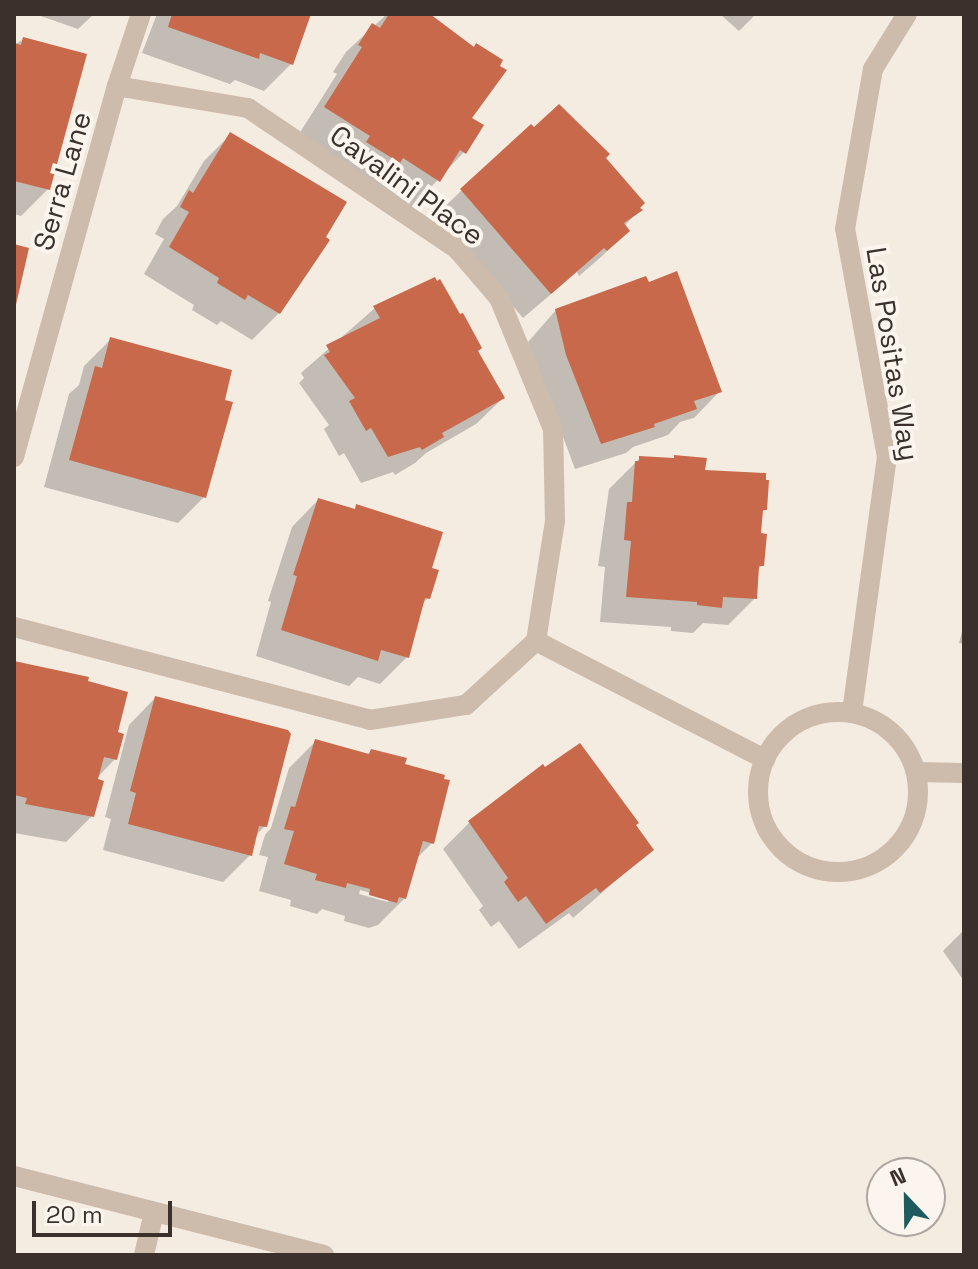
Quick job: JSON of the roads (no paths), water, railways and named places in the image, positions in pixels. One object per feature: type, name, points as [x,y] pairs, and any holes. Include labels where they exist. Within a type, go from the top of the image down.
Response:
[{"type":"street","name":"Serra Lane","points":[[14,457],[117,86],[141,14]]},
{"type":"street","name":"Las Positas Way","points":[[852,712],[887,457],[845,229],[873,69],[907,14]]},
{"type":"street","name":"Cavalini Place","points":[[117,86],[248,108],[457,249],[499,298],[553,429],[555,521],[536,641]]},
{"type":"street","points":[[14,627],[370,720],[466,705],[536,641],[765,759]]},
{"type":"street","points":[[852,712],[893,733],[908,751],[917,772],[919,798],[913,823],[899,845],[879,861],[856,871],[830,872],[806,866],[784,852],[768,832],[759,796],[765,759],[776,742],[810,717],[852,712]]},
{"type":"street","points":[[917,772],[964,773]]},
{"type":"street","points":[[14,1176],[324,1255]]},
{"type":"street","points":[[144,1255],[154,1212]]}]
